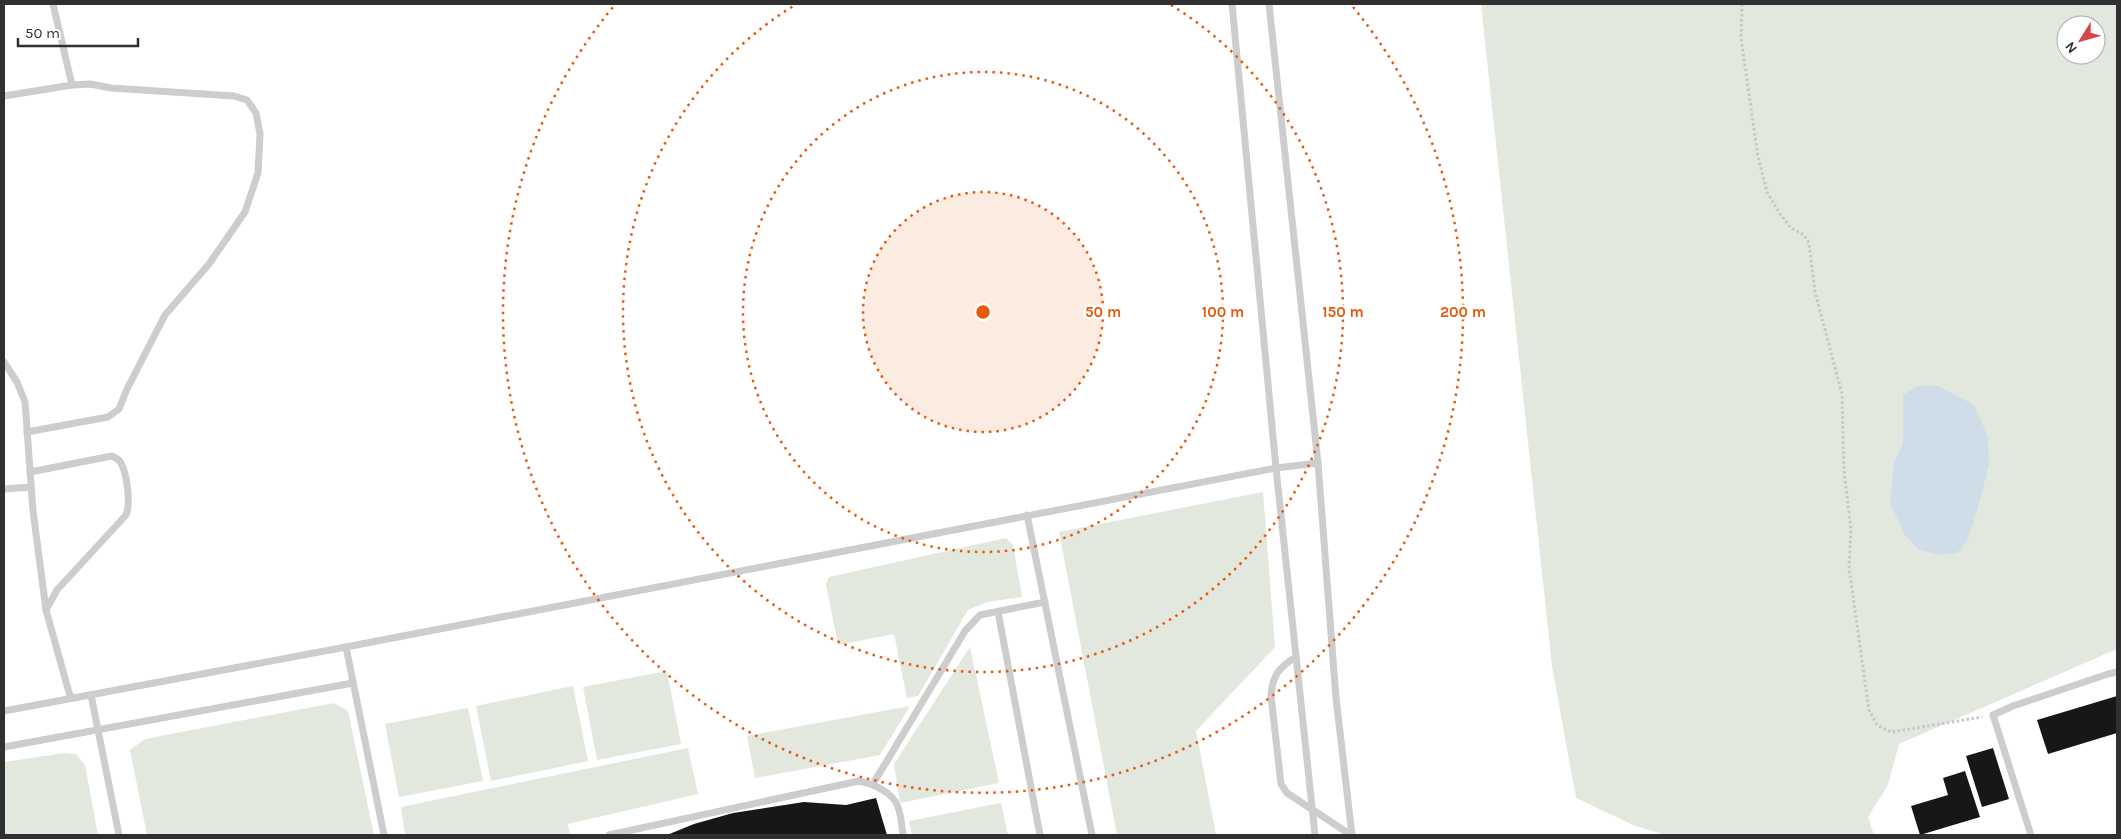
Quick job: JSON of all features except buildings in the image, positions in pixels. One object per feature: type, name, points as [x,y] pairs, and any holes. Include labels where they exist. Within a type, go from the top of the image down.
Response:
[{"type":"lane","points":[[53,4],[72,85]]},
{"type":"lane","points":[[1232,4],[1276,468],[1315,835]]},
{"type":"lane","points":[[1269,4],[1318,463],[1336,698],[1351,835]]},
{"type":"lane","points":[[4,96],[90,84],[111,88],[234,96],[247,100],[256,113],[260,134],[258,173],[245,212],[209,264],[165,315],[126,389],[119,409],[108,417],[27,432]]},
{"type":"lane","points":[[4,362],[17,382],[25,402],[31,486],[46,610],[70,696],[73,698]]},
{"type":"lane","points":[[30,472],[112,456],[122,464],[129,501],[129,509],[126,515],[57,590],[46,610]]},
{"type":"lane","points":[[4,711],[1276,468],[1318,463]]},
{"type":"lane","points":[[4,488],[31,486]]},
{"type":"lane","points":[[1027,515],[1092,835]]},
{"type":"lane","points":[[873,784],[965,631],[980,615],[1045,602]]},
{"type":"lane","points":[[998,612],[1040,835]]},
{"type":"lane","points":[[346,647],[384,835]]},
{"type":"lane","points":[[1296,657],[1277,670],[1272,682],[1271,696],[1281,784],[1287,793],[1351,835]]},
{"type":"lane","points":[[2031,835],[1993,715],[2013,706],[2117,672]]},
{"type":"lane","points":[[4,747],[353,683]]},
{"type":"lane","points":[[91,694],[119,835]]},
{"type":"lane","points":[[609,835],[859,780],[873,784],[885,792],[898,805],[903,835]]},
{"type":"path","points":[[1742,4],[1741,38],[1758,157],[1767,192],[1780,214],[1791,228],[1804,235],[1809,242],[1815,292],[1842,394],[1845,437],[1844,471],[1851,529],[1849,568],[1870,710],[1877,725],[1891,732],[1993,715]]},
{"type":"shaded area","points":[[1481,4],[2117,4],[2117,649],[1899,744],[1888,785],[1868,817],[1874,835],[1665,835],[1633,825],[1576,798],[1552,666]]},
{"type":"shaded area","points":[[1918,386],[1939,386],[1974,405],[1988,437],[1989,465],[1980,500],[1967,541],[1957,553],[1938,555],[1918,549],[1905,535],[1890,503],[1894,462],[1903,444],[1903,395]]},
{"type":"shaded area","points":[[1263,492],[1275,647],[1196,731],[1216,835],[1117,835],[1059,532]]},
{"type":"shaded area","points":[[1006,538],[1013,545],[1022,597],[987,602],[968,610],[918,696],[907,698],[894,634],[838,645],[826,584],[829,577]]},
{"type":"shaded area","points":[[970,647],[999,783],[900,803],[894,764]]},
{"type":"shaded area","points":[[667,671],[681,744],[597,760],[583,687]]},
{"type":"shaded area","points":[[573,686],[588,761],[491,781],[476,706]]},
{"type":"shaded area","points":[[334,703],[348,711],[374,835],[147,835],[130,750],[145,739]]},
{"type":"shaded area","points":[[910,706],[880,755],[755,778],[747,736]]},
{"type":"shaded area","points":[[468,708],[483,781],[399,797],[385,724]]},
{"type":"shaded area","points":[[688,748],[698,794],[568,824],[570,835],[405,835],[401,807]]},
{"type":"shaded area","points":[[65,753],[76,754],[85,765],[98,835],[4,835],[4,762]]},
{"type":"shaded area","points":[[1001,803],[1008,835],[912,835],[909,821]]}]
